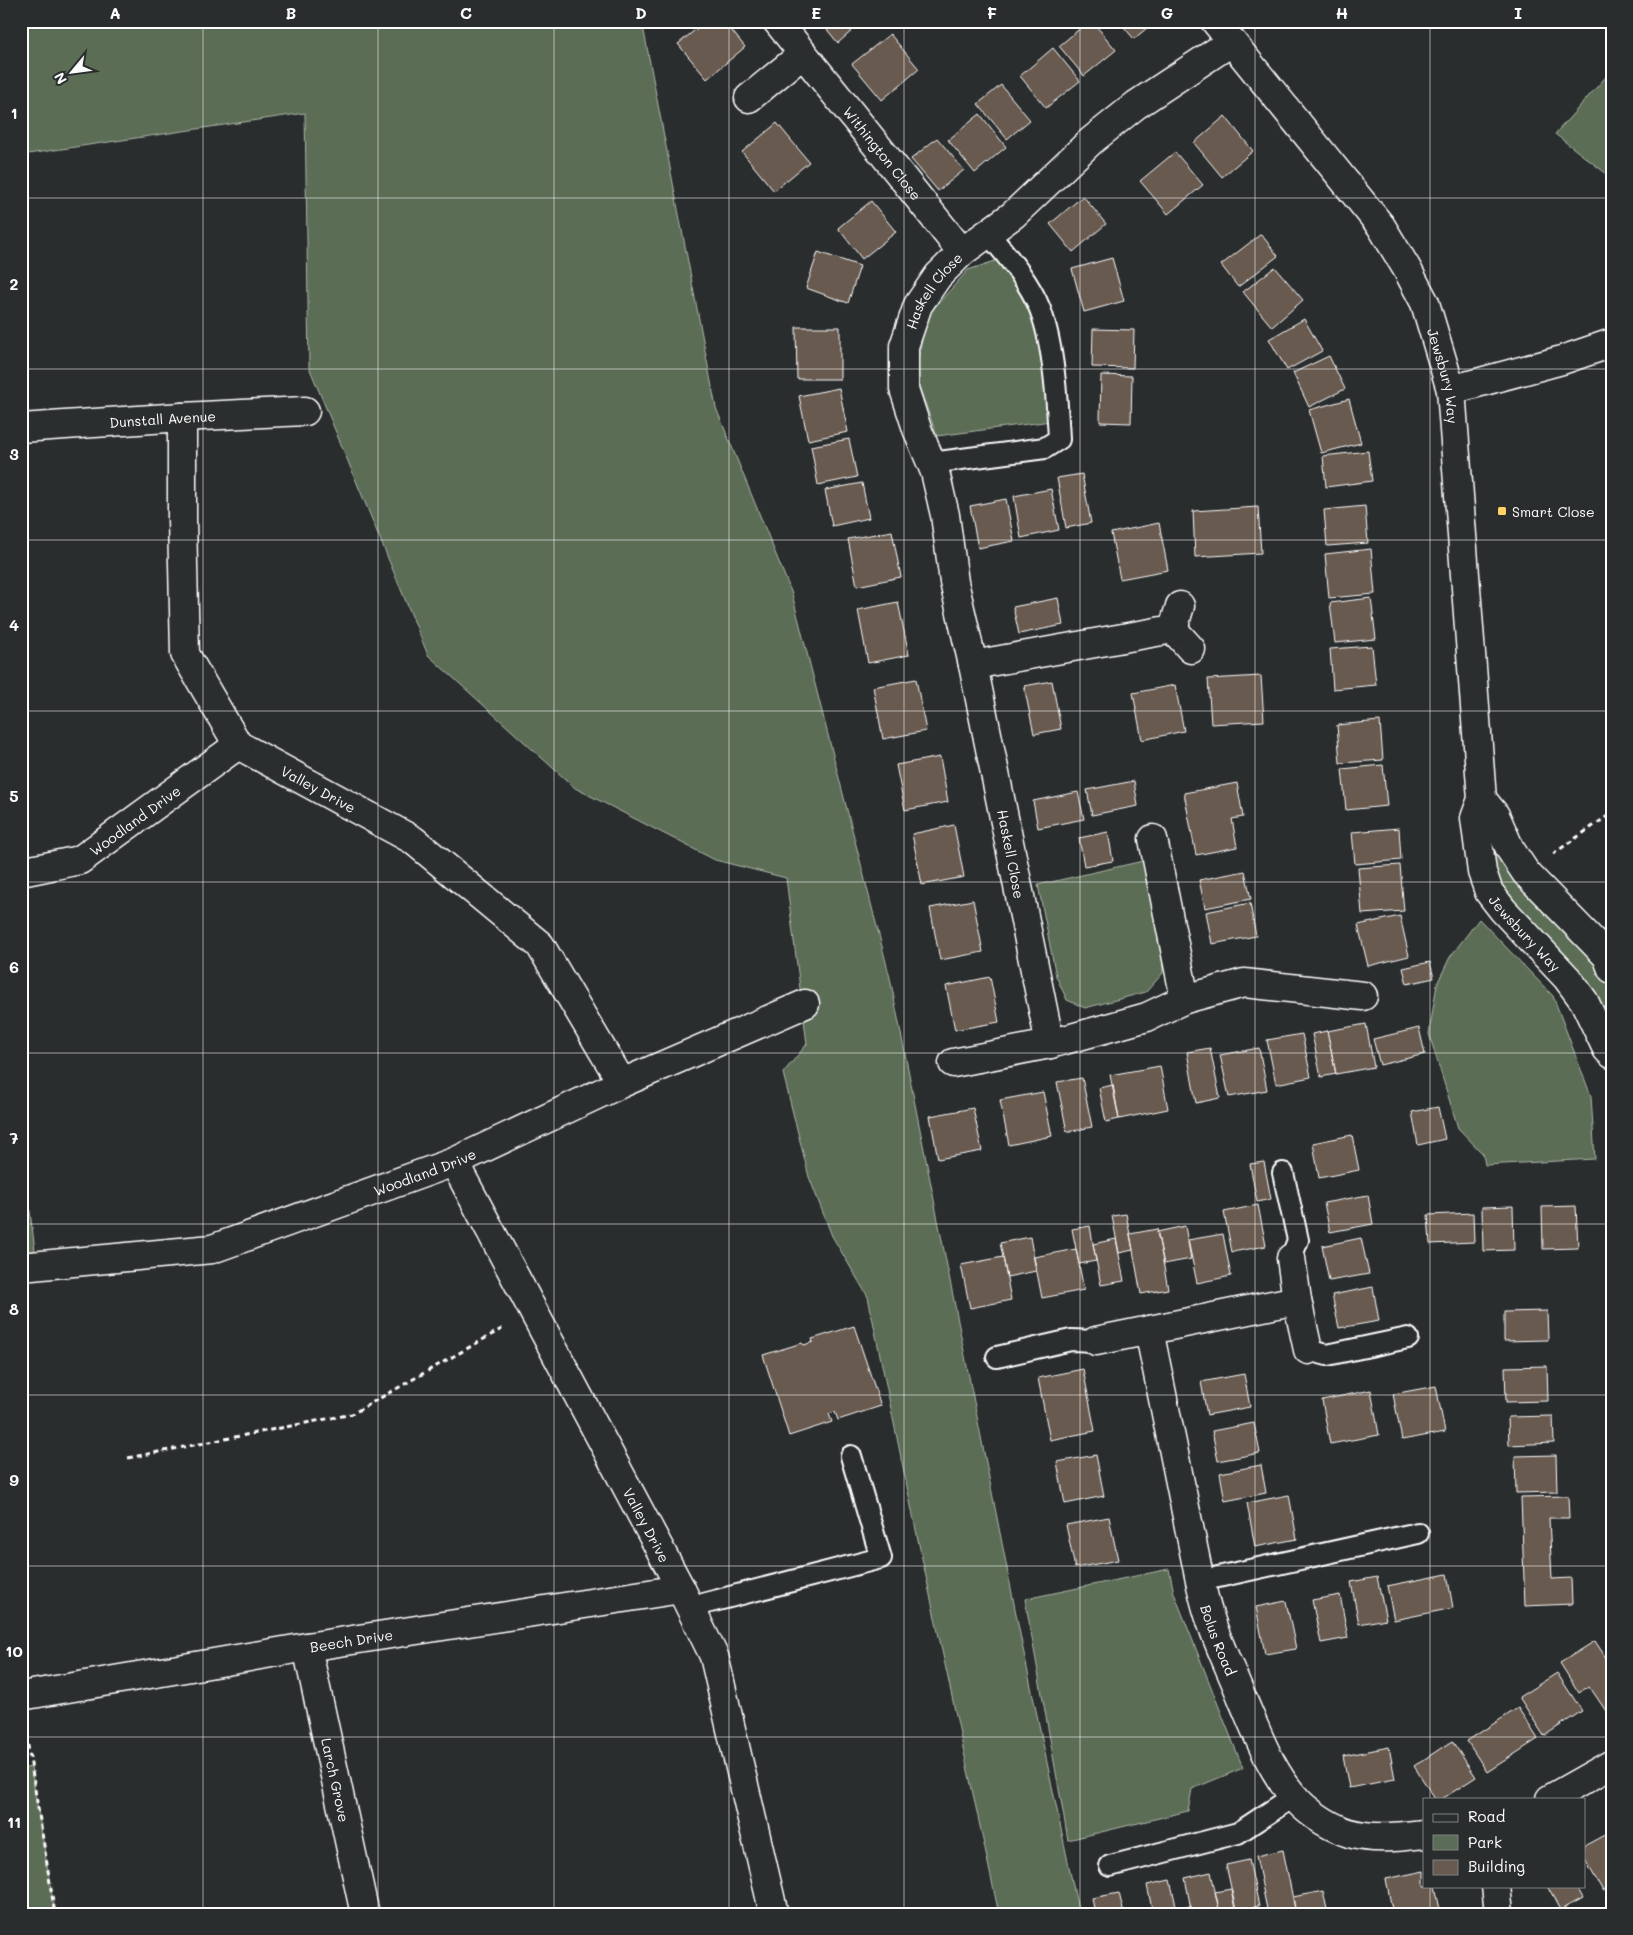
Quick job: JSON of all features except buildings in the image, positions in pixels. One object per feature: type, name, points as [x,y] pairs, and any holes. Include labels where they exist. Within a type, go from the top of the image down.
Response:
[{"type":"street","name":"Withington Close","points":[[776,21],[962,252]]},
{"type":"street","name":"Haskell Close","points":[[1050,1044],[973,665],[954,582],[945,515],[931,463],[904,389],[904,346],[918,305],[938,276],[962,252],[1013,215],[1091,140],[1223,31]]},
{"type":"street","name":"Jewsbury Way","points":[[1223,31],[1381,226],[1425,303],[1450,390],[1482,799],[1475,818],[1482,872],[1489,892],[1502,910],[1567,978],[1584,1001],[1607,1049],[1612,1054]]},
{"type":"street","points":[[749,98],[803,54]]},
{"type":"street","points":[[1450,390],[1562,360],[1612,343]]},
{"type":"street","name":"Dunstall Avenue","points":[[21,428],[305,411]]},
{"type":"street","points":[[182,417],[185,654],[238,745]]},
{"type":"street","points":[[973,665],[1176,618],[1191,650]]},
{"type":"street","name":"Woodland Drive","points":[[21,872],[80,860],[238,745]]},
{"type":"street","name":"Valley Drive","points":[[238,745],[413,840],[540,945],[622,1083]]},
{"type":"street","points":[[1482,799],[1495,815],[1510,849],[1526,873],[1607,956],[1612,969]]},
{"type":"street","points":[[1153,839],[1185,999]]},
{"type":"street","points":[[953,1063],[1050,1044],[1147,1018],[1185,999],[1244,983],[1363,996]]},
{"type":"street","name":"Woodland Drive","points":[[21,1267],[212,1249],[454,1162],[622,1083],[805,1004]]},
{"type":"street","name":"Valley Drive","points":[[454,1162],[686,1598],[714,1656],[774,1914]]},
{"type":"street","points":[[1291,1258],[1297,1300],[1308,1350]]},
{"type":"street","points":[[1096,1341],[1297,1300]]},
{"type":"street","name":"Bolus Road","points":[[1149,1330],[1200,1581],[1211,1621],[1264,1750],[1294,1796],[1304,1807],[1327,1823],[1348,1832],[1370,1837],[1392,1838],[1423,1834]]},
{"type":"street","name":"Beech Drive","points":[[23,1710],[307,1647],[686,1598]]},
{"type":"street","name":"Larch Grove","points":[[307,1647],[365,1914]]},
{"type":"street","points":[[1552,1798],[1612,1764]]},
{"type":"street","points":[[1496,1888],[1499,1914]]},
{"type":"lane","points":[[931,463],[1045,448],[1059,439],[1050,344],[1040,309],[1019,270],[988,233]]},
{"type":"lane","points":[[1283,1173],[1298,1240],[1291,1258]]},
{"type":"lane","points":[[1308,1350],[1327,1355],[1408,1338]]},
{"type":"lane","points":[[997,1357],[1072,1340],[1096,1341]]},
{"type":"lane","points":[[686,1598],[881,1558],[851,1456]]},
{"type":"lane","points":[[1200,1581],[1418,1533]]},
{"type":"lane","points":[[1110,1866],[1238,1833],[1294,1796]]},
{"type":"path","points":[[1526,873],[1612,813]]},
{"type":"path","points":[[128,1458],[352,1414],[534,1311]]},
{"type":"path","points":[[23,1710],[55,1914]]},
{"type":"green space","points":[[21,21],[642,21],[716,408],[792,594],[890,978],[1022,1644],[1079,1914],[999,1914],[868,1297],[832,1236],[809,1177],[783,1073],[807,1044],[786,878],[715,860],[575,788],[428,655],[309,367],[305,113],[21,155]]},
{"type":"green space","points":[[1612,70],[1612,178],[1555,134]]},
{"type":"green space","points":[[998,260],[1034,305],[1051,421],[937,436],[915,375],[927,316],[968,270]]},
{"type":"green space","points":[[1482,799],[1612,969],[1612,1054],[1503,910]]},
{"type":"green space","points":[[1143,861],[1161,939],[1163,973],[1146,992],[1085,1008],[1067,1000],[1056,976],[1038,885]]},
{"type":"green space","points":[[1479,919],[1553,996],[1591,1096],[1595,1159],[1485,1165],[1483,1154],[1458,1128],[1429,1034],[1437,984],[1450,957]]},
{"type":"green space","points":[[21,1143],[37,1265],[21,1267]]},
{"type":"green space","points":[[1169,1569],[1174,1593],[1243,1768],[1192,1789],[1188,1811],[1068,1840],[1025,1599]]},
{"type":"green space","points":[[31,1767],[55,1914],[21,1914],[21,1769]]},
{"type":"place","name":"Smart Close","points":[[1502,511]]}]
